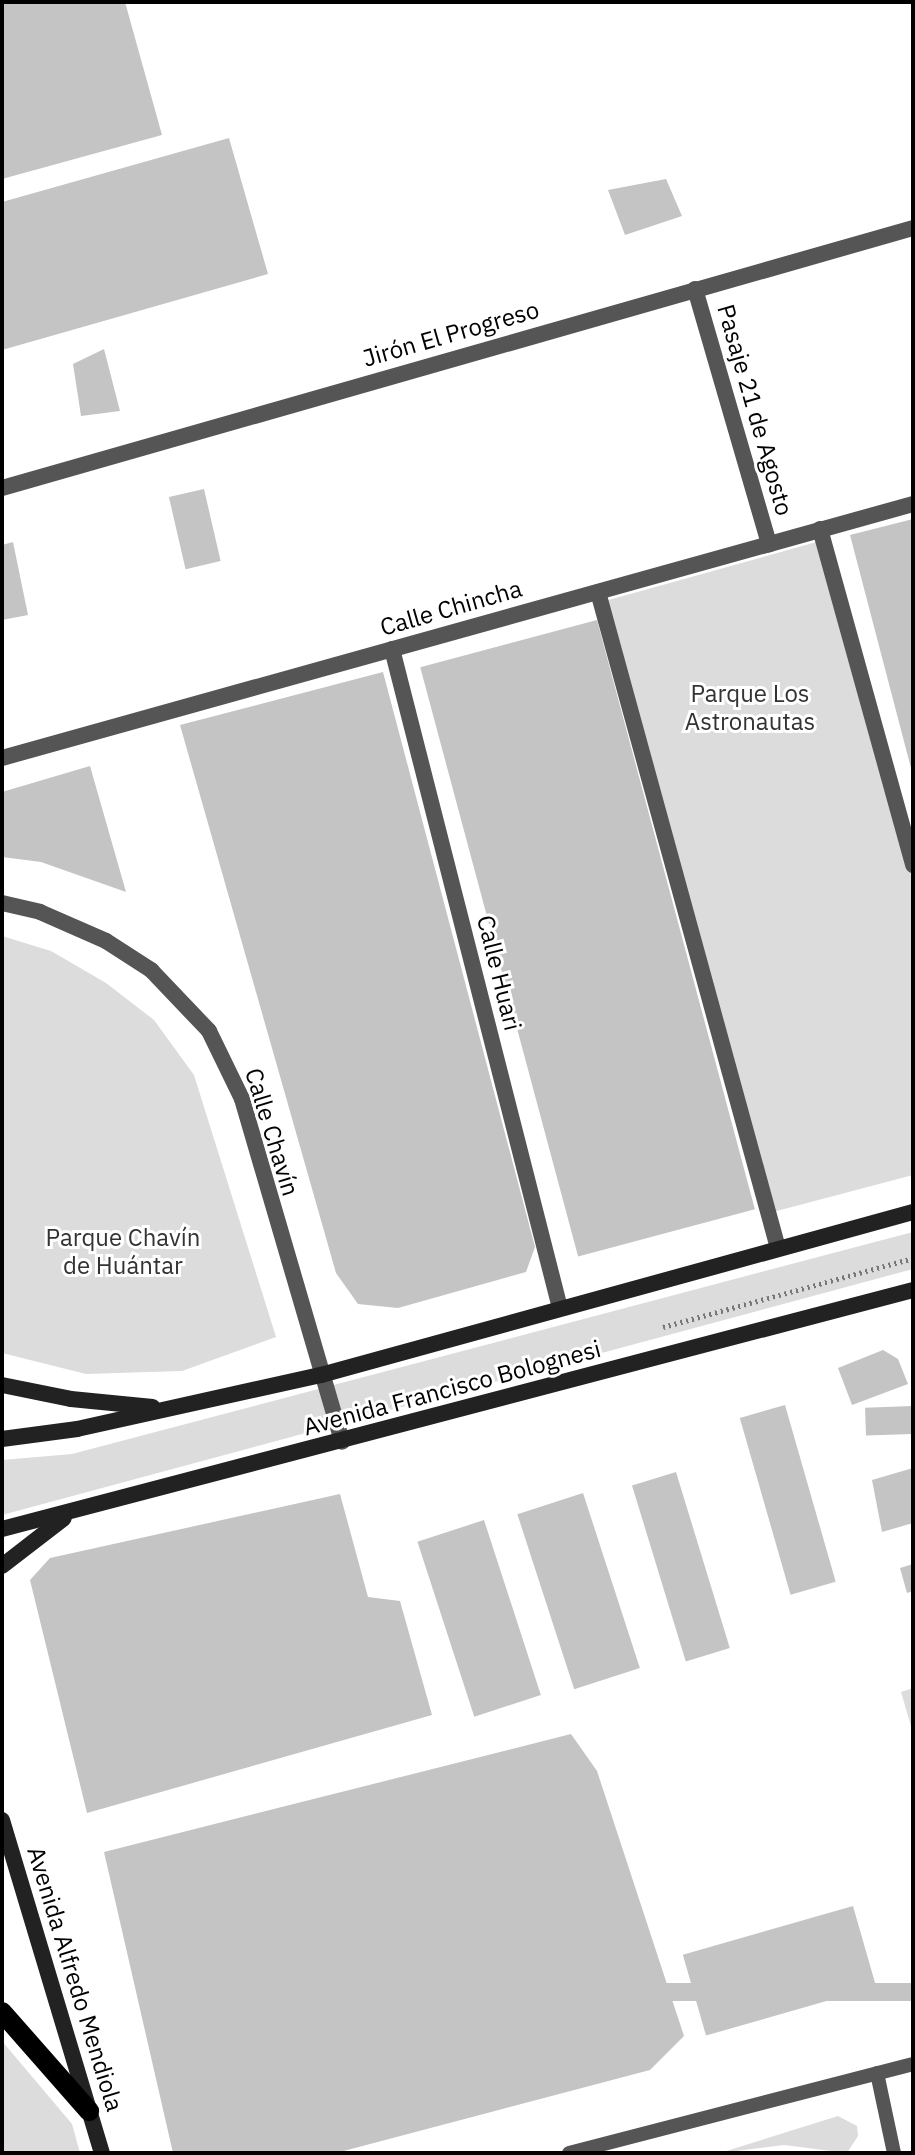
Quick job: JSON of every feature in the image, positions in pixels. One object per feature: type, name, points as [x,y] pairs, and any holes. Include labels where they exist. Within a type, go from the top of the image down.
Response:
[{"type":"main road","name":"Avenida Francisco Bolognesi","points":[[2,1439],[171,1409],[321,1375],[913,1212]]},
{"type":"main road","name":"Avenida Francisco Bolognesi","points":[[2,1529],[70,1514],[913,1290]]},
{"type":"main road","points":[[2,1385],[71,1399],[171,1409]]},
{"type":"main road","points":[[2,1566],[70,1514]]},
{"type":"main road","name":"Avenida Alfredo Mendiola","points":[[2,1820],[102,2153]]},
{"type":"main road","points":[[2,2012],[89,2111]]},
{"type":"street","name":"Jirón El Progreso","points":[[2,488],[913,228]]},
{"type":"street","name":"Pasaje 21 de Agosto","points":[[695,289],[769,544]]},
{"type":"street","name":"Calle Chincha","points":[[2,758],[913,504]]},
{"type":"street","points":[[820,529],[913,865]]},
{"type":"street","points":[[598,592],[778,1248]]},
{"type":"street","name":"Calle Huari","points":[[392,649],[560,1308]]},
{"type":"street","name":"Calle Chavín","points":[[2,903],[40,912],[106,941],[151,970],[209,1031],[242,1099],[342,1442]]},
{"type":"lane","points":[[569,2153],[913,2064]]},
{"type":"lane","points":[[877,2073],[894,2153]]},
{"type":"green space","name":"Parque Los Astronautas","points":[[820,541],[913,883],[913,1175],[773,1212],[605,601]]},
{"type":"green space","name":"Parque Chavín de Huántar","points":[[2,936],[51,951],[106,983],[154,1020],[194,1075],[276,1337],[182,1371],[86,1374],[2,1353]]},
{"type":"green space","points":[[913,1232],[913,1269],[2,1515],[2,1460],[72,1454]]},
{"type":"green space","points":[[913,1688],[913,1733],[901,1692]]},
{"type":"green space","points":[[2,2041],[72,2124],[80,2153],[2,2153]]},
{"type":"green space","points":[[838,2116],[857,2126],[858,2136],[847,2153],[784,2145],[720,2153]]},
{"type":"building","points":[[2,2],[125,2],[162,135],[2,179]]},
{"type":"building","points":[[229,138],[268,274],[2,350],[2,202]]},
{"type":"building","points":[[666,179],[682,216],[625,235],[608,190]]},
{"type":"building","points":[[104,349],[120,411],[81,416],[73,364]]},
{"type":"building","points":[[204,489],[221,561],[186,569],[169,497]]},
{"type":"building","points":[[913,519],[913,772],[912,772],[850,535]]},
{"type":"building","points":[[13,542],[28,615],[2,620],[2,545]]},
{"type":"building","points":[[597,620],[755,1209],[578,1257],[420,667]]},
{"type":"building","points":[[383,672],[535,1247],[526,1272],[398,1308],[358,1304],[336,1273],[180,725]]},
{"type":"building","points":[[90,766],[126,892],[41,862],[2,857],[2,792]]},
{"type":"building","points":[[883,1350],[898,1359],[908,1384],[852,1405],[838,1368]]},
{"type":"building","points":[[785,1405],[836,1582],[791,1595],[740,1418]]},
{"type":"building","points":[[912,1406],[913,1434],[866,1436],[865,1408]]},
{"type":"building","points":[[913,1468],[913,1523],[882,1532],[872,1480]]},
{"type":"building","points":[[676,1472],[730,1648],[686,1661],[632,1485]]},
{"type":"building","points":[[583,1493],[640,1668],[574,1689],[517,1514]]},
{"type":"building","points":[[340,1494],[368,1597],[400,1601],[432,1715],[87,1813],[30,1580],[50,1558]]},
{"type":"building","points":[[484,1520],[541,1695],[474,1717],[417,1542]]},
{"type":"building","points":[[913,1564],[913,1591],[907,1593],[900,1568]]},
{"type":"building","points":[[571,1734],[597,1771],[684,2036],[650,2070],[336,2153],[173,2153],[104,1852]]},
{"type":"building","points":[[853,1906],[876,1987],[706,2036],[683,1955]]},
{"type":"building","points":[[664,1983],[913,1983],[913,2001],[664,2001]]}]
